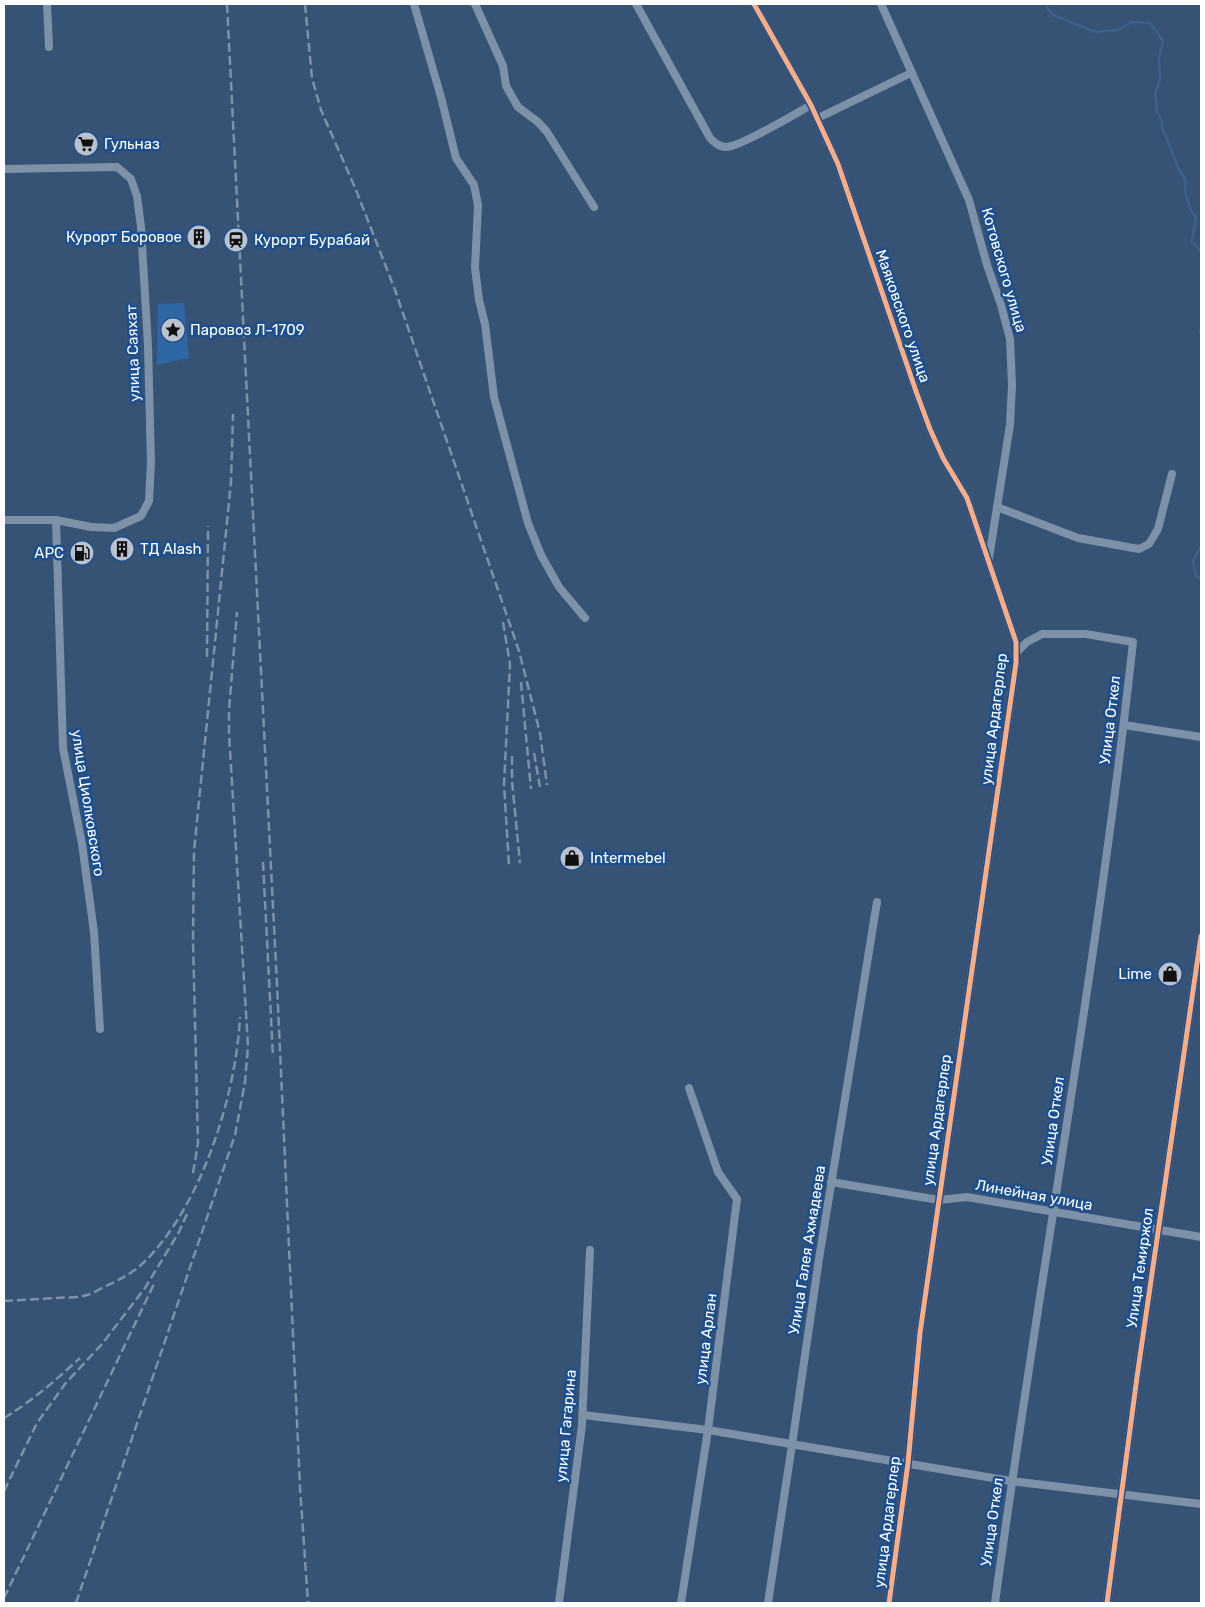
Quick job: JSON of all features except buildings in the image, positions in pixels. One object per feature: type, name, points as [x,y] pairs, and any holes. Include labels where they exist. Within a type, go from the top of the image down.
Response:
[{"type":"street","points":[[47,4],[49,47]]},
{"type":"street","points":[[414,4],[441,97],[456,158],[474,185],[477,194],[475,268],[479,300],[486,324],[494,397],[528,523],[541,555],[559,587],[585,618]]},
{"type":"street","points":[[474,4],[502,66],[506,86],[518,107],[538,122],[547,132],[594,207]]},
{"type":"street","points":[[636,4],[710,138],[717,145],[727,147],[744,141],[811,105]]},
{"type":"street","name":"Маяковского улица","points":[[754,4],[818,118],[838,164],[894,332],[930,430],[943,458],[967,498],[1016,642]]},
{"type":"street","name":"Котовского улица","points":[[881,4],[969,200],[1010,339],[1012,385],[1010,425],[988,560]]},
{"type":"street","points":[[818,118],[911,72]]},
{"type":"street","name":"улица Саяхат","points":[[4,169],[117,167],[131,179],[137,196],[141,227],[152,462],[149,501],[141,516],[114,528],[92,527],[56,520],[4,520]]},
{"type":"street","points":[[997,507],[1078,538],[1138,549],[1149,544],[1158,529],[1172,474]]},
{"type":"street","name":"улица Циолковского","points":[[56,520],[63,748],[82,844],[93,922],[100,1030]]},
{"type":"street","name":"Улица Откел","points":[[995,1603],[1011,1482],[1053,1211],[1124,725],[1133,642],[1086,634],[1042,634],[1027,642],[1016,653]]},
{"type":"street","name":"улица Ардагерлер","points":[[890,1603],[908,1463],[920,1333],[1013,682],[1016,642]]},
{"type":"street","points":[[1124,725],[1201,737]]},
{"type":"street","name":"Улица Галея Ахмадеева","points":[[768,1603],[819,1258],[877,902]]},
{"type":"street","name":"Улица Темиржол","points":[[1107,1603],[1158,1230],[1201,936]]},
{"type":"street","name":"улица Арлан","points":[[681,1603],[708,1430],[737,1199],[718,1172],[689,1088]]},
{"type":"street","name":"Линейная улица","points":[[831,1182],[939,1200],[968,1197],[1201,1237]]},
{"type":"street","name":"улица Гагарина","points":[[559,1603],[583,1415],[590,1250]]},
{"type":"street","points":[[583,1415],[708,1430],[1011,1482],[1201,1504]]},
{"type":"shaded area","points":[[184,303],[189,358],[157,365],[158,304]]},
{"type":"waterway","points":[[1048,4],[1047,8],[1053,15],[1095,32],[1118,30],[1132,22],[1150,23],[1163,41],[1159,59],[1160,79],[1155,94],[1157,112],[1179,169],[1186,181],[1185,191],[1191,211],[1196,217],[1192,241],[1201,252]]},
{"type":"waterway","points":[[1201,328],[1201,334]]},
{"type":"waterway","points":[[1201,546],[1193,561],[1196,576],[1201,578],[1201,581]]},
{"type":"railway","points":[[227,4],[277,985],[300,1487],[308,1603]]},
{"type":"railway","points":[[305,4],[312,78],[321,110],[356,190],[395,290],[519,651],[540,733],[547,785]]},
{"type":"railway","points":[[193,1173],[198,1143],[193,940],[194,851],[231,482],[233,414]]},
{"type":"railway","points":[[207,657],[208,526]]},
{"type":"railway","points":[[76,1603],[235,1135],[245,1082],[248,1046],[229,734],[229,710],[237,612]]},
{"type":"railway","points":[[503,622],[510,664],[504,784],[509,866]]},
{"type":"railway","points":[[521,682],[531,789]]},
{"type":"railway","points":[[534,753],[540,787]]},
{"type":"railway","points":[[512,756],[512,781],[520,863]]},
{"type":"railway","points":[[263,862],[273,1057]]},
{"type":"railway","points":[[4,1301],[88,1295],[136,1269],[161,1243],[180,1215],[197,1184],[211,1151],[231,1082],[240,1017]]},
{"type":"railway","points":[[4,1491],[37,1423],[65,1384],[102,1344],[145,1288],[179,1232],[187,1214]]},
{"type":"railway","points":[[4,1598],[154,1284]]},
{"type":"railway","points":[[4,1418],[44,1390],[80,1358]]},
{"type":"cycle path","points":[[754,4],[811,105],[838,164],[930,429],[943,458],[967,498],[1016,642],[1016,663],[920,1333],[908,1463],[889,1603]]},
{"type":"cycle path","points":[[1107,1603],[1137,1377],[1201,936]]},
{"type":"place","name":"Гульназ","points":[[86,144]]},
{"type":"place","name":"Курорт Боровое","points":[[199,237]]},
{"type":"place","name":"Курорт Бурабай","points":[[236,240]]},
{"type":"place","name":"Паровоз Л-1709","points":[[173,330]]},
{"type":"place","name":"ТД Alash","points":[[122,549]]},
{"type":"place","name":"АРС","points":[[82,553]]},
{"type":"place","name":"Intermebel","points":[[572,858]]},
{"type":"place","name":"Lime","points":[[1170,974]]}]
